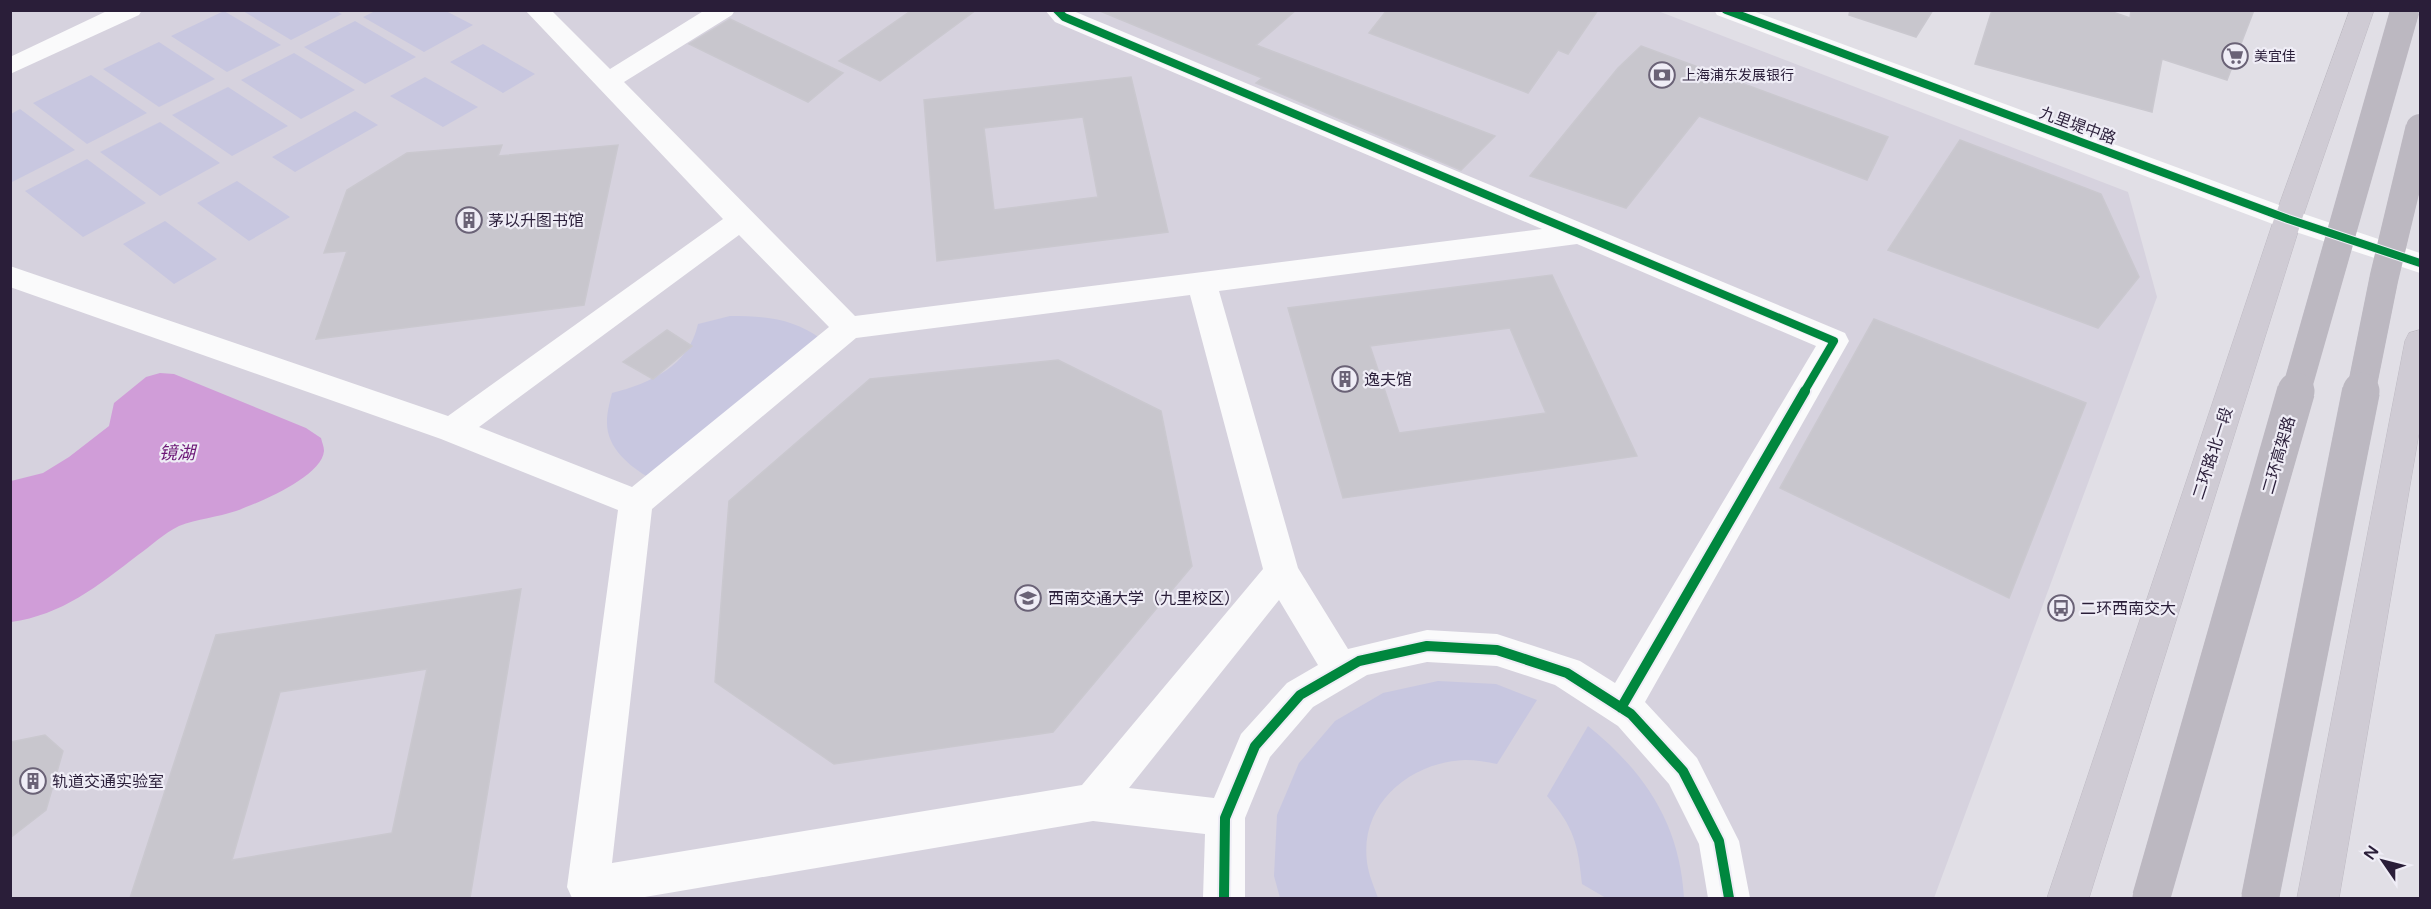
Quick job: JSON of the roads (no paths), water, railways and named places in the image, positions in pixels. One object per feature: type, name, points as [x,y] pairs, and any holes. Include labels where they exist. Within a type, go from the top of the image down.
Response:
[{"type":"highway","name":"二环高架路","points":[[2151,898],[2405,10]]},
{"type":"highway","points":[[2260,898],[2384,278],[2421,128]]},
{"type":"main road","name":"二环路北一段","points":[[2068,898],[2288,219],[2362,10]]},
{"type":"main road","points":[[2318,898],[2421,341]]},
{"type":"street","points":[[10,67],[130,10]]},
{"type":"street","points":[[537,10],[848,328]]},
{"type":"street","points":[[608,81],[723,10]]},
{"type":"street","points":[[1057,10],[1064,17],[1834,341],[1621,708]]},
{"type":"street","name":"九里堤中路","points":[[1726,10],[2288,219],[2421,263]]},
{"type":"street","points":[[452,430],[741,220]]},
{"type":"street","points":[[1226,818],[1093,802],[583,893],[636,503],[848,328],[1582,234]]},
{"type":"street","points":[[10,276],[452,430],[636,503]]},
{"type":"street","points":[[1202,283],[1281,572],[1342,671]]},
{"type":"street","points":[[1093,802],[1281,572]]},
{"type":"street","points":[[1224,898],[1226,818],[1255,746],[1300,695],[1359,661],[1427,646],[1497,650],[1567,673],[1631,714],[1683,771],[1719,841],[1732,896]]},
{"type":"water","name":"镜湖","points":[[160,373],[174,374],[306,428],[321,438],[324,451],[321,461],[288,488],[259,502],[173,529],[79,598],[47,613],[11,622],[11,481],[43,473],[69,457],[109,426],[114,403],[146,377]]},
{"type":"place","name":"美宜佳","points":[[2235,56]]},
{"type":"place","name":"上海浦东发展银行","points":[[1662,75]]},
{"type":"place","name":"茅以升图书馆","points":[[469,220]]},
{"type":"place","name":"逸夫馆","points":[[1345,379]]},
{"type":"place","name":"西南交通大学（九里校区）","points":[[1028,598]]},
{"type":"place","name":"二环西南交大","points":[[2061,608]]},
{"type":"place","name":"轨道交通实验室","points":[[33,781]]}]
